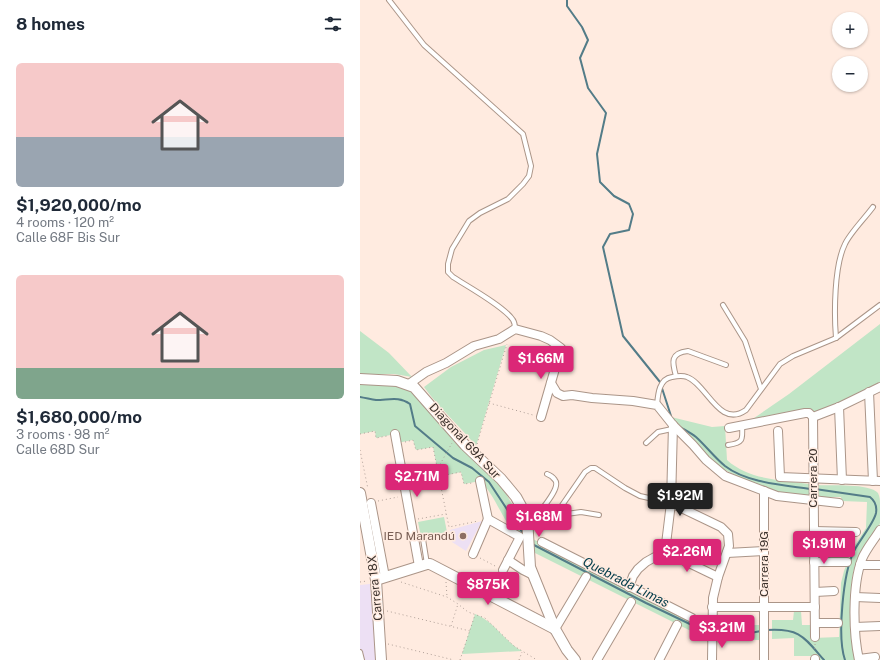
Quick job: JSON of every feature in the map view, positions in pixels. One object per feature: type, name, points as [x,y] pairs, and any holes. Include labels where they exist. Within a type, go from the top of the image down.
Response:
[{"type":"street","points":[[409,384],[426,372],[446,363],[474,346],[499,339],[515,329],[541,336],[550,340],[561,348],[541,417]]},
{"type":"street","name":"Diagonal 69A Sur","points":[[360,379],[389,380],[409,384],[418,390],[439,415],[510,490],[525,512],[528,526],[530,567],[533,575],[555,629],[575,660]]},
{"type":"street","points":[[551,383],[557,392],[563,396],[572,395],[592,398],[633,400],[657,405],[672,427],[693,445],[718,471],[741,483],[777,496],[814,497],[839,503]]},
{"type":"street","points":[[730,428],[805,413],[809,413],[813,417],[839,407],[880,386]]},
{"type":"street","points":[[778,431],[780,477],[813,482],[842,480],[877,481],[869,392]]},
{"type":"street","points":[[839,407],[842,480]]},
{"type":"street","name":"Carrera 20","points":[[813,417],[815,636]]},
{"type":"street","points":[[629,587],[633,576],[638,569],[646,562],[664,551],[666,544],[671,503],[672,427]]},
{"type":"street","points":[[395,434],[411,520],[423,565]]},
{"type":"street","points":[[473,554],[488,519],[480,481]]},
{"type":"street","name":"Carrera 19G","points":[[764,491],[764,660]]},
{"type":"street","name":"Carrera 18X","points":[[360,493],[383,578]]},
{"type":"street","name":"Carrera 18X","points":[[371,503],[383,578],[378,609],[381,660]]},
{"type":"street","points":[[671,503],[715,523],[725,530],[729,539],[727,553],[718,578],[712,607],[712,660]]},
{"type":"street","points":[[488,519],[520,537],[504,570]]},
{"type":"street","points":[[814,531],[856,532]]},
{"type":"street","points":[[875,657],[859,660],[856,643],[855,597],[860,565],[868,548],[879,533]]},
{"type":"street","points":[[542,542],[692,618]]},
{"type":"street","points":[[664,551],[718,578]]},
{"type":"street","points":[[727,553],[764,551]]},
{"type":"street","points":[[508,560],[533,575]]},
{"type":"street","points":[[814,562],[847,562]]},
{"type":"street","points":[[383,578],[423,565],[446,572],[555,629],[586,576]]},
{"type":"street","points":[[860,565],[880,566]]},
{"type":"street","points":[[815,592],[834,591]]},
{"type":"street","points":[[855,597],[880,598]]},
{"type":"street","points":[[597,660],[631,602]]},
{"type":"street","points":[[712,607],[815,607]]},
{"type":"street","points":[[815,623],[838,623]]},
{"type":"street","points":[[659,660],[677,625]]},
{"type":"street","points":[[856,627],[880,626]]},
{"type":"lane","points":[[389,0],[424,45],[523,134],[531,166],[529,176],[508,199],[480,213],[469,222],[452,249],[448,264],[448,272],[453,277],[502,309],[512,318],[515,323],[515,329]]},
{"type":"lane","points":[[836,338],[834,320],[841,255],[845,243],[873,207]]},
{"type":"lane","points":[[723,305],[745,341],[761,389]]},
{"type":"lane","points":[[657,405],[659,388],[663,382],[669,377],[688,377],[721,411],[733,415],[743,413],[780,364],[793,356],[836,338],[880,305]]},
{"type":"lane","points":[[676,376],[672,364],[673,359],[677,354],[683,352],[688,351],[726,365]]},
{"type":"lane","points":[[728,445],[738,444],[741,441],[742,425]]},
{"type":"lane","points":[[646,443],[658,432],[672,427]]},
{"type":"lane","points":[[556,514],[585,472],[591,468],[595,468],[640,496],[671,503]]},
{"type":"lane","points":[[540,513],[556,489],[557,484],[555,480],[547,474]]},
{"type":"lane","points":[[525,512],[556,514],[581,512],[599,516]]},
{"type":"lane","points":[[423,538],[423,565]]},
{"type":"lane","points":[[360,652],[362,660]]},
{"type":"path","points":[[474,453],[506,345],[515,329]]},
{"type":"path","points":[[489,403],[541,417]]},
{"type":"path","points":[[360,434],[375,431],[376,438],[395,434]]},
{"type":"path","points":[[397,444],[413,440],[416,450],[433,447],[449,527],[488,519]]},
{"type":"path","points":[[437,469],[449,449]]},
{"type":"path","points":[[360,450],[371,503],[407,496]]},
{"type":"path","points":[[439,477],[461,472],[464,484],[480,481]]},
{"type":"path","points":[[411,520],[446,514]]},
{"type":"path","points":[[473,554],[504,570]]},
{"type":"path","points":[[446,572],[447,597]]},
{"type":"path","points":[[383,578],[447,597],[468,612],[485,618],[514,646],[537,660]]},
{"type":"path","points":[[451,626],[458,604]]},
{"type":"path","points":[[378,609],[470,631]]},
{"type":"path","points":[[460,660],[475,614]]},
{"type":"path","points":[[815,636],[815,660]]},
{"type":"path","points":[[380,642],[454,660]]},
{"type":"path","points":[[519,660],[522,651]]},
{"type":"shaded area","name":"IED Marandú","points":[[482,521],[466,551],[452,542],[450,530]]},
{"type":"shaded area","points":[[370,584],[377,660],[360,660],[360,585]]},
{"type":"green space","points":[[880,324],[880,382],[837,405],[813,412],[744,425],[789,394]]},
{"type":"green space","points":[[360,331],[389,353],[412,377],[394,374],[360,374]]},
{"type":"green space","points":[[506,345],[476,446],[424,387],[451,367],[484,350]]},
{"type":"green space","points":[[360,383],[392,383],[409,388],[502,487],[521,519],[524,531],[520,537],[515,533],[505,519],[491,494],[480,481],[464,484],[461,472],[439,477],[433,447],[416,450],[413,440],[397,443],[395,434],[376,438],[375,431],[360,434]]},
{"type":"green space","points":[[667,416],[712,427],[725,426],[727,460],[745,472],[755,475],[777,480],[809,484],[809,497],[778,492],[739,477],[721,468],[704,455]]},
{"type":"green space","points":[[818,485],[859,486],[873,490],[878,493],[880,498],[880,523],[876,532],[858,557],[854,567],[850,622],[855,660],[818,660],[818,656],[794,656],[794,638],[772,639],[772,620],[793,620],[794,611],[801,611],[802,625],[812,625],[813,638],[839,637],[841,583],[853,548],[866,528],[867,502],[842,501],[841,497],[819,497]]},
{"type":"green space","points":[[444,517],[447,532],[421,537],[418,522]]},
{"type":"green space","points":[[531,538],[615,582],[691,619],[709,623],[709,636],[689,630],[531,551]]},
{"type":"green space","points":[[475,614],[488,621],[522,651],[462,654]]},
{"type":"green space","points":[[718,625],[760,625],[760,640],[718,640]]},
{"type":"waterway","points":[[567,0],[567,6],[582,27],[588,40],[580,58],[588,88],[606,113],[597,154],[600,182],[614,196],[629,204],[633,214],[629,230],[610,234],[603,247],[623,336],[660,382],[671,416]]},
{"type":"waterway","name":"Quebrada Limas","points":[[360,397],[376,400],[398,399],[410,404],[415,426],[453,458],[472,468],[489,482],[524,535]]},
{"type":"waterway","points":[[680,427],[696,437],[721,463],[734,472],[755,480],[811,489]]},
{"type":"waterway","points":[[815,489],[870,497],[876,506],[875,517],[854,551],[847,574],[841,621],[841,636],[845,660]]},
{"type":"waterway","name":"Quebrada Limas","points":[[532,544],[646,603],[694,626],[710,630]]},
{"type":"waterway","name":"Quebrada Limas","points":[[767,630],[787,631],[800,636],[806,640],[824,660]]},
{"type":"waterway","name":"Quebrada Limas","points":[[716,632],[745,634],[761,631]]},
{"type":"place","name":"IED Marandú","points":[[463,536]]}]
